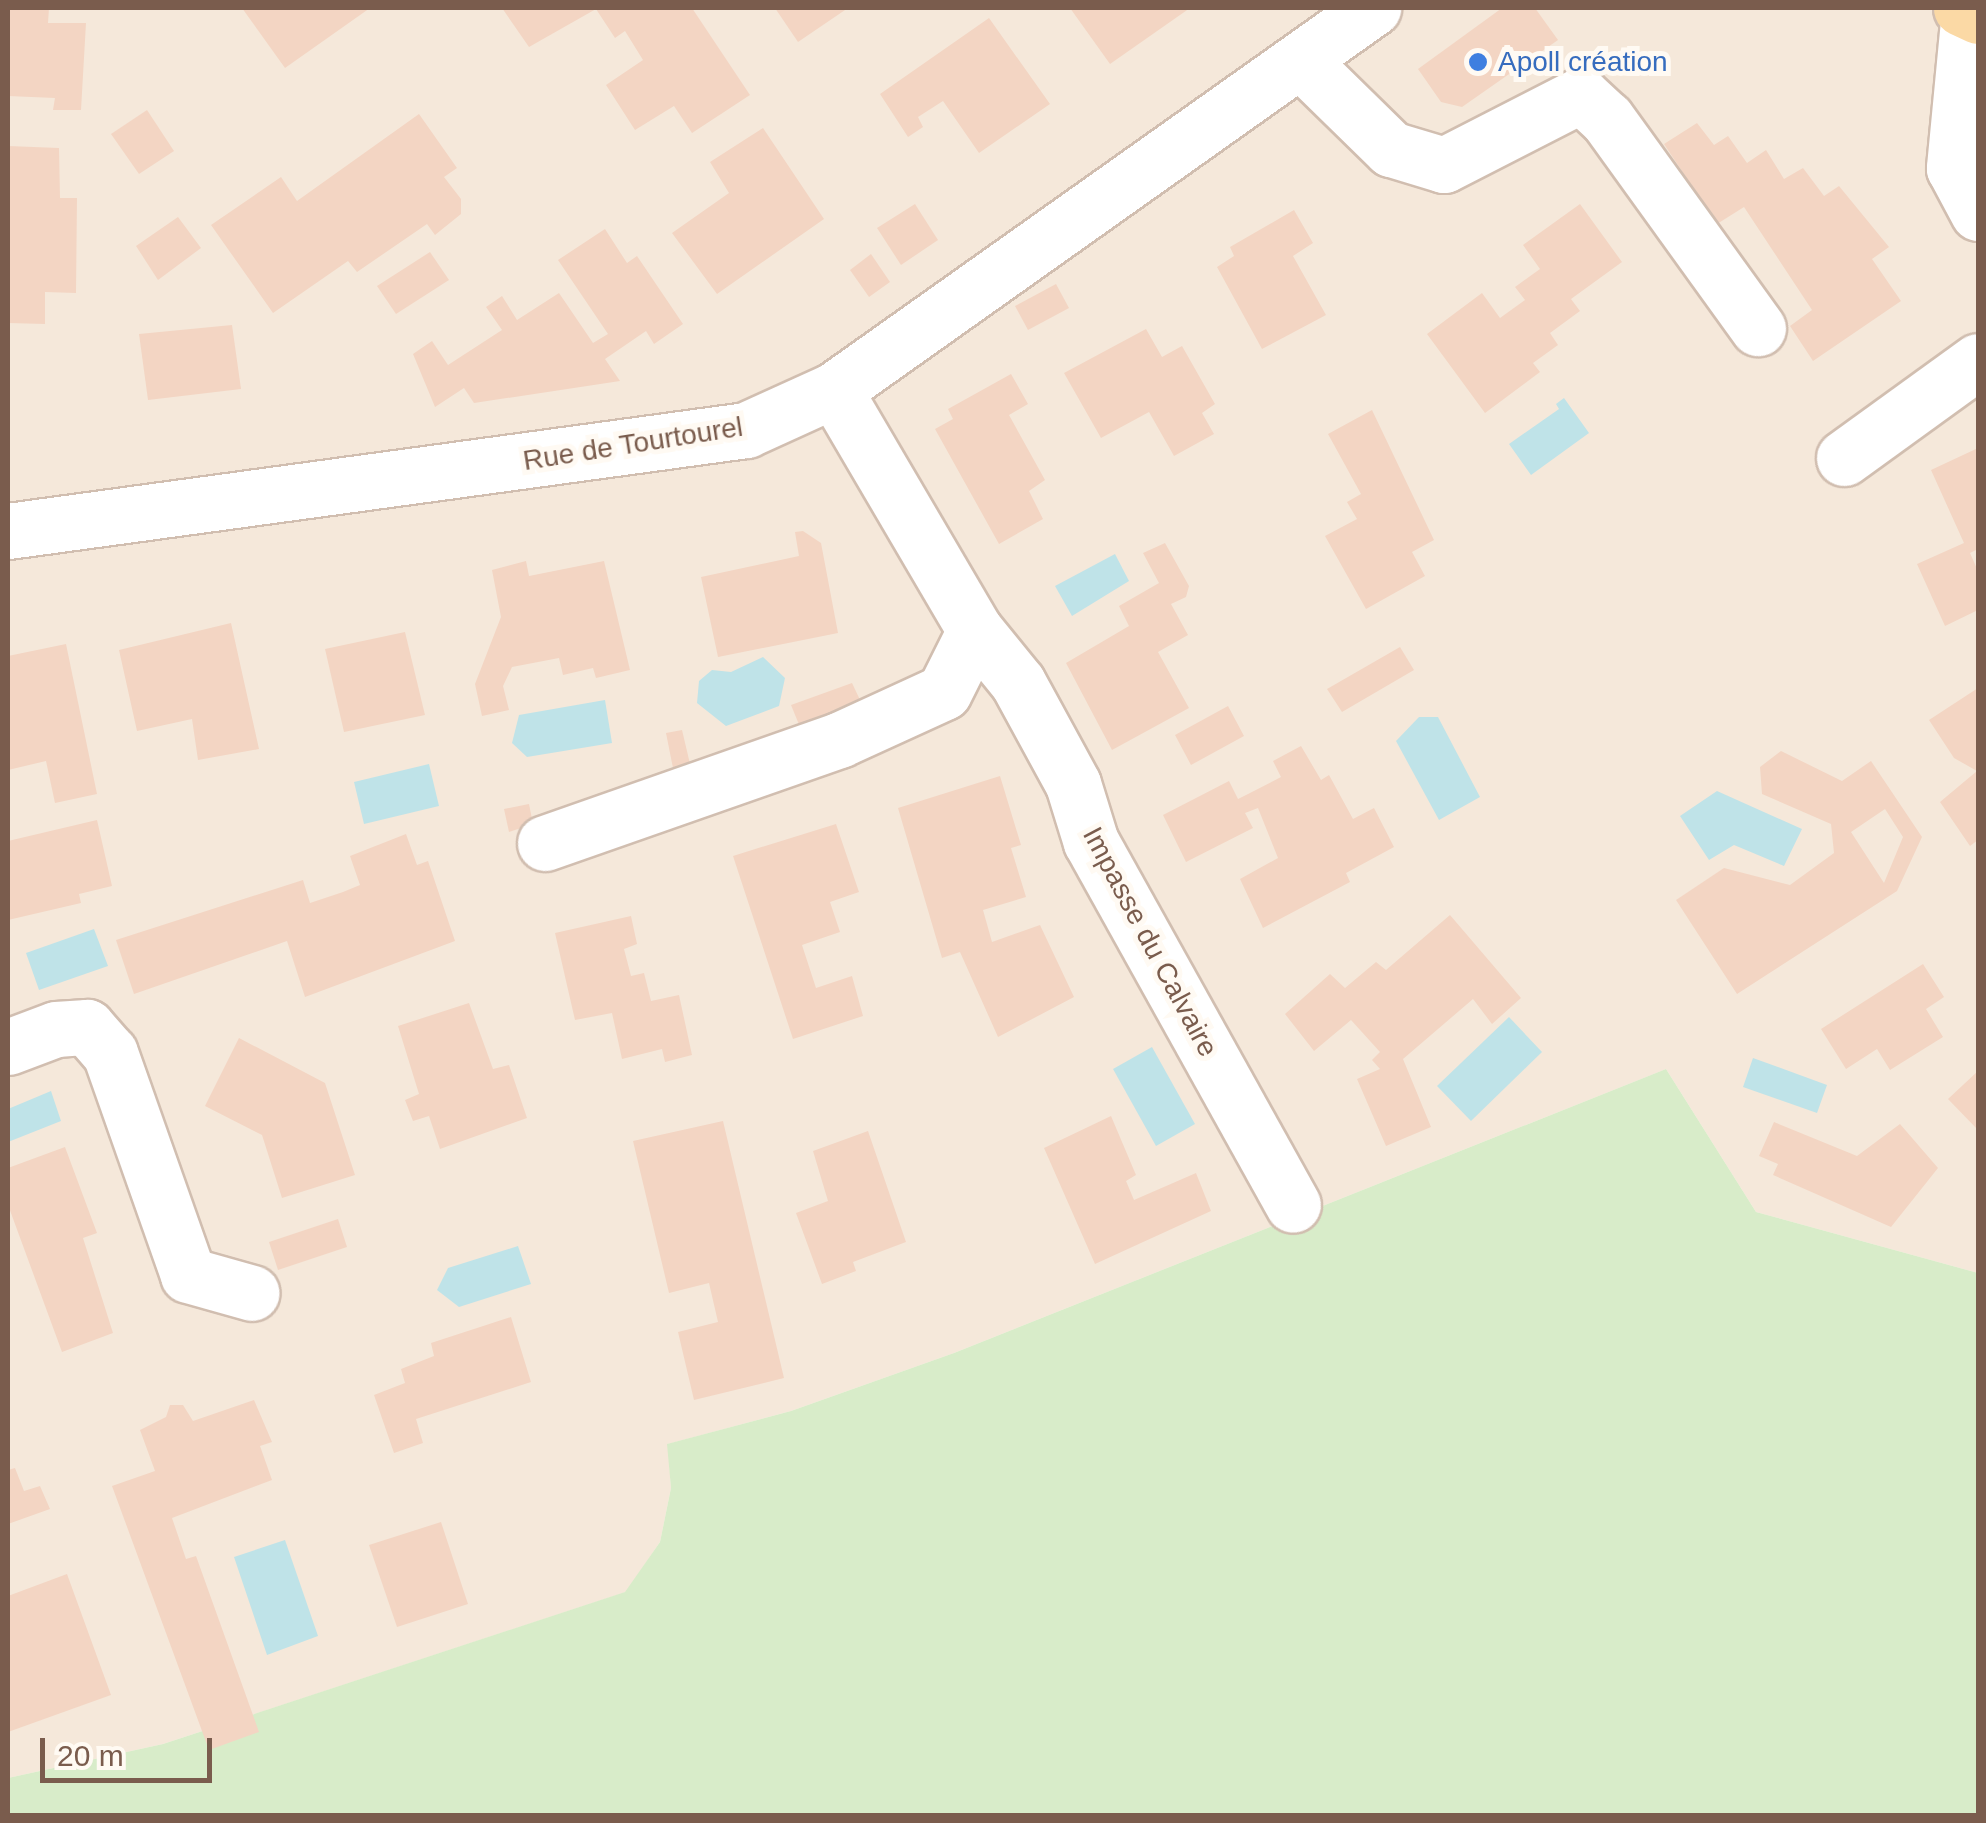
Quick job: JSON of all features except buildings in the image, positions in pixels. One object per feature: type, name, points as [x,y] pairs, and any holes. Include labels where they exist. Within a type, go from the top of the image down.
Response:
[{"type":"street","name":"Rue de Tourtourel","points":[[8,531],[746,430],[834,390],[1373,8]]},
{"type":"street","points":[[1970,11],[1954,168],[1978,214]]},
{"type":"street","points":[[1301,61],[1391,149],[1444,165],[1581,95],[1607,119],[1758,328]]},
{"type":"street","points":[[1844,458],[1978,361]]},
{"type":"street","name":"Impasse du Calvaire","points":[[834,390],[974,630],[1018,683],[1073,784],[1091,842],[1293,1205]]},
{"type":"street","points":[[545,843],[839,740],[944,692],[974,630]]},
{"type":"street","points":[[8,1047],[56,1029],[86,1027],[110,1053],[188,1275],[252,1293]]},
{"type":"shaded area","points":[[8,8],[1978,8],[1978,1273],[1756,1212],[1666,1069],[954,1353],[791,1411],[668,1444],[671,1488],[660,1542],[626,1592],[163,1744],[8,1778]]},
{"type":"green space","points":[[1666,1069],[1756,1212],[1978,1273],[1978,1815],[8,1816],[8,1778],[163,1744],[625,1592],[660,1542],[671,1488],[667,1444],[791,1411],[954,1353]]},
{"type":"water","points":[[1564,398],[1589,433],[1531,475],[1509,444],[1559,409],[1556,404]]},
{"type":"water","points":[[1115,554],[1129,581],[1072,616],[1055,586]]},
{"type":"water","points":[[763,657],[785,678],[779,706],[726,726],[697,703],[699,681],[712,670],[731,672]]},
{"type":"water","points":[[605,700],[612,743],[527,757],[512,743],[519,715]]},
{"type":"water","points":[[1419,717],[1438,717],[1480,797],[1439,820],[1396,741]]},
{"type":"water","points":[[429,764],[439,806],[364,824],[354,782]]},
{"type":"water","points":[[1717,791],[1802,829],[1784,866],[1734,845],[1709,860],[1680,816]]},
{"type":"water","points":[[94,929],[108,966],[39,990],[26,953]]},
{"type":"water","points":[[1509,1017],[1542,1052],[1471,1121],[1437,1086]]},
{"type":"water","points":[[1152,1047],[1195,1124],[1156,1146],[1113,1069]]},
{"type":"water","points":[[1753,1058],[1827,1085],[1817,1113],[1743,1087]]},
{"type":"water","points":[[51,1091],[61,1121],[8,1142],[8,1109]]},
{"type":"water","points":[[518,1246],[531,1284],[459,1307],[437,1290],[448,1268]]},
{"type":"water","points":[[285,1540],[318,1636],[267,1655],[234,1557]]},
{"type":"place","name":"Apoll création","points":[[1478,62]]}]
